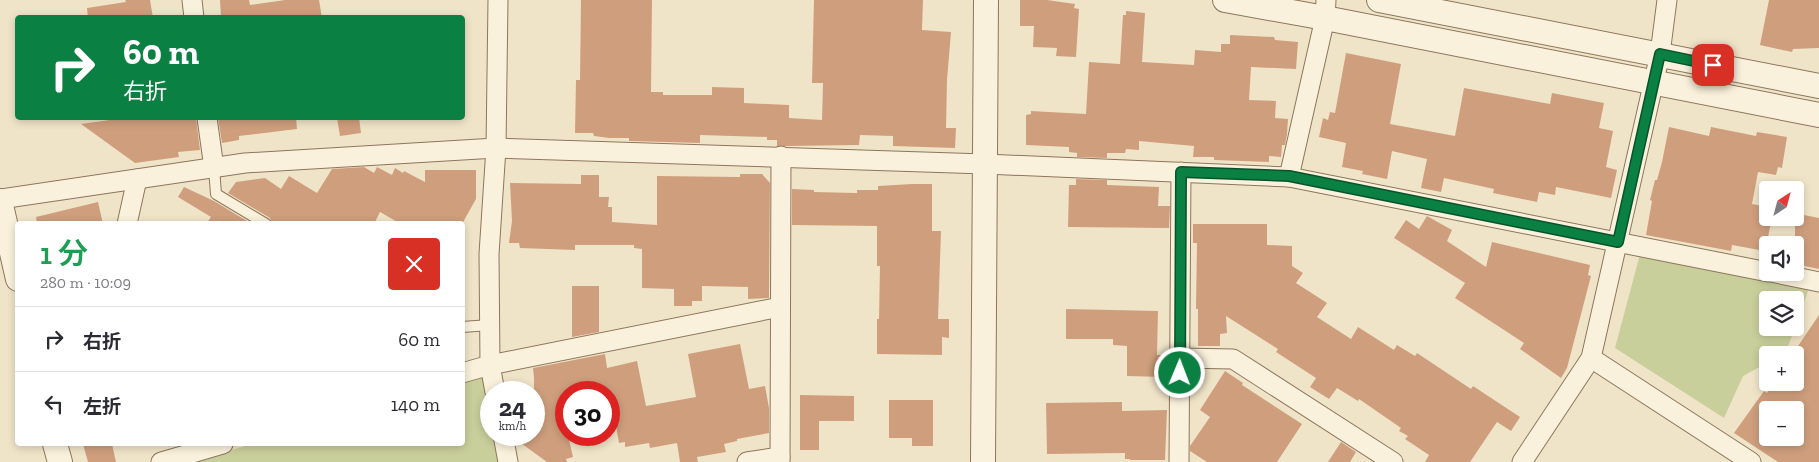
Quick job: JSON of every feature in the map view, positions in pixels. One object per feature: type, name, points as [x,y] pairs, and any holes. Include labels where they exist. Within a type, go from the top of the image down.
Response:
[{"type":"street","points":[[192,0],[194,15]]},
{"type":"street","points":[[493,381],[490,365],[489,254],[496,148],[498,0]]},
{"type":"street","points":[[983,462],[986,0]]},
{"type":"street","points":[[1225,0],[1325,9],[1653,83],[1819,115]]},
{"type":"street","points":[[1379,0],[1819,86]]},
{"type":"street","points":[[1522,462],[1591,358],[1660,54],[1667,0]]},
{"type":"street","points":[[1289,176],[1325,9]]},
{"type":"street","points":[[207,120],[214,168]]},
{"type":"street","points":[[15,266],[0,200],[245,163],[496,148],[781,156],[1289,176],[1759,270]]},
{"type":"street","points":[[747,462],[780,459],[781,156]]},
{"type":"street","points":[[1179,462],[1181,172]]},
{"type":"street","points":[[128,221],[137,179]]},
{"type":"street","points":[[1804,279],[1819,282]]},
{"type":"street","points":[[465,372],[490,365],[780,307]]},
{"type":"street","points":[[1180,358],[1233,359],[1393,462]]},
{"type":"street","points":[[1591,358],[1751,462]]},
{"type":"street","points":[[56,446],[60,462]]},
{"type":"street","points":[[161,462],[204,446]]},
{"type":"street","points":[[505,446],[508,462]]},
{"type":"lane","points":[[214,168],[216,194],[261,221]]},
{"type":"lane","points":[[465,327],[490,325]]},
{"type":"green space","points":[[1640,254],[1759,276],[1759,281],[1783,281],[1810,286],[1804,302],[1804,291],[1759,291],[1759,336],[1792,336],[1788,346],[1759,346],[1759,367],[1743,376],[1724,418],[1615,348]]},
{"type":"green space","points":[[485,374],[486,381],[480,381],[480,446],[497,446],[500,462],[190,462],[245,446],[465,446],[465,380]]},
{"type":"building","points":[[125,0],[150,0],[152,15],[88,15],[87,8],[126,2]]},
{"type":"building","points":[[220,0],[249,0],[250,5],[285,0],[319,0],[322,15],[221,15]]},
{"type":"building","points":[[581,0],[652,0],[651,92],[663,92],[663,95],[712,95],[712,87],[744,88],[744,103],[789,105],[789,118],[822,120],[823,83],[812,83],[814,0],[923,0],[922,30],[951,32],[946,128],[956,128],[955,148],[893,146],[893,136],[860,135],[859,145],[777,146],[777,140],[767,140],[767,137],[700,135],[700,143],[629,141],[629,138],[609,138],[594,136],[593,133],[575,133],[576,80],[580,80]]},
{"type":"building","points":[[1020,0],[1047,0],[1075,4],[1074,8],[1079,9],[1076,57],[1056,56],[1057,48],[1033,47],[1034,26],[1020,26]]},
{"type":"building","points":[[1769,0],[1819,0],[1819,48],[1793,49],[1792,52],[1760,45]]},
{"type":"building","points":[[1126,11],[1145,13],[1142,62],[1194,65],[1195,50],[1221,52],[1221,44],[1230,44],[1230,35],[1274,37],[1275,40],[1298,42],[1296,69],[1251,67],[1249,100],[1276,101],[1275,118],[1288,119],[1285,145],[1282,145],[1281,157],[1269,156],[1269,162],[1214,160],[1214,157],[1193,157],[1194,146],[1139,141],[1139,150],[1126,149],[1125,153],[1107,153],[1107,158],[1077,157],[1077,153],[1069,152],[1069,147],[1026,145],[1026,115],[1031,114],[1031,111],[1086,114],[1089,62],[1120,64],[1123,15],[1126,15]]},
{"type":"building","points":[[1346,53],[1401,64],[1390,124],[1455,136],[1464,88],[1550,104],[1552,93],[1604,103],[1599,128],[1613,131],[1606,167],[1617,170],[1611,198],[1556,187],[1555,195],[1539,192],[1537,202],[1493,193],[1494,189],[1444,178],[1441,192],[1421,188],[1427,159],[1392,151],[1387,179],[1362,174],[1363,171],[1342,167],[1346,143],[1319,137],[1323,118],[1328,120],[1330,112],[1335,113]]},
{"type":"building","points":[[110,120],[196,120],[200,150],[178,152],[179,157],[135,163],[81,124]]},
{"type":"building","points":[[218,120],[296,120],[297,129],[239,136],[239,140],[222,143]]},
{"type":"building","points":[[337,120],[359,120],[361,133],[340,136]]},
{"type":"building","points":[[1669,127],[1709,136],[1711,127],[1756,136],[1757,132],[1787,137],[1782,168],[1778,167],[1776,175],[1758,172],[1752,204],[1759,205],[1759,226],[1770,226],[1768,236],[1759,236],[1759,250],[1732,245],[1731,251],[1646,235],[1652,201],[1650,200],[1662,162]]},
{"type":"building","points":[[364,167],[374,173],[377,167],[392,175],[395,168],[425,182],[425,170],[476,170],[476,199],[464,221],[396,221],[380,212],[376,221],[272,221],[270,218],[228,193],[236,182],[265,178],[281,189],[289,176],[317,193],[332,169]]},
{"type":"building","points":[[740,174],[762,174],[770,183],[769,298],[748,299],[748,287],[702,286],[702,301],[692,301],[692,306],[674,306],[674,289],[642,288],[642,249],[634,248],[634,245],[575,245],[575,250],[520,248],[519,243],[509,243],[512,221],[510,183],[581,184],[581,175],[599,175],[599,197],[609,197],[608,207],[612,207],[612,222],[657,225],[657,176],[740,177]]},
{"type":"building","points":[[1076,179],[1107,180],[1107,185],[1159,187],[1158,206],[1170,206],[1169,228],[1068,227],[1069,185],[1076,185]]},
{"type":"building","points":[[932,184],[932,231],[941,231],[938,319],[949,319],[949,338],[942,337],[942,355],[877,354],[880,266],[877,266],[877,226],[792,225],[792,189],[814,190],[814,192],[857,193],[857,190],[878,190],[878,186]]},
{"type":"building","points":[[184,187],[214,201],[247,221],[208,221],[211,217],[178,197]]},
{"type":"building","points":[[98,202],[102,221],[37,221],[36,217]]},
{"type":"building","points":[[1804,215],[1819,218],[1819,269],[1804,266],[1804,236],[1795,236],[1795,226],[1804,226]]},
{"type":"building","points":[[1427,216],[1452,230],[1447,241],[1486,267],[1492,242],[1590,265],[1588,275],[1591,276],[1567,368],[1561,378],[1520,349],[1524,343],[1455,298],[1465,283],[1394,238],[1406,220],[1419,229]]},
{"type":"building","points":[[1193,224],[1267,224],[1267,245],[1292,246],[1292,266],[1303,273],[1296,283],[1327,303],[1317,317],[1351,339],[1358,327],[1394,350],[1397,345],[1415,356],[1417,353],[1471,389],[1473,386],[1520,417],[1511,431],[1497,422],[1470,462],[1425,462],[1429,455],[1405,439],[1408,436],[1399,431],[1401,428],[1359,399],[1358,401],[1337,388],[1329,399],[1310,387],[1316,378],[1276,352],[1278,349],[1226,316],[1227,333],[1220,334],[1220,346],[1198,346],[1198,309],[1196,309],[1197,243],[1193,243]]},
{"type":"building","points":[[572,286],[599,286],[599,332],[572,337]]},
{"type":"building","points":[[1066,309],[1158,311],[1157,355],[1165,355],[1165,377],[1127,376],[1127,346],[1113,345],[1113,339],[1066,339]]},
{"type":"building","points":[[1819,315],[1819,462],[1778,462],[1734,433],[1764,391],[1767,393],[1768,391],[1804,391],[1804,346],[1798,346]]},
{"type":"building","points":[[740,344],[749,389],[765,386],[769,408],[769,433],[737,439],[737,441],[724,444],[726,452],[697,457],[698,462],[680,462],[677,443],[650,448],[649,443],[625,447],[625,442],[620,443],[620,381],[555,381],[555,446],[570,446],[573,457],[566,459],[567,462],[547,462],[525,446],[545,446],[545,381],[534,381],[533,368],[605,354],[607,368],[637,361],[646,406],[696,397],[688,354]]},
{"type":"building","points":[[1225,371],[1243,383],[1242,385],[1302,424],[1277,462],[1207,462],[1190,451],[1190,446],[1210,417],[1200,410]]},
{"type":"building","points":[[800,395],[854,396],[854,421],[819,421],[819,450],[800,450]]},
{"type":"building","points":[[889,400],[933,400],[933,446],[912,446],[912,438],[889,438]]},
{"type":"building","points":[[1122,402],[1122,411],[1167,410],[1165,460],[1130,460],[1125,459],[1125,453],[1047,454],[1046,403]]},
{"type":"building","points":[[1341,442],[1356,452],[1350,462],[1328,462]]},
{"type":"building","points":[[84,446],[112,446],[116,462],[88,462]]},
{"type":"route","points":[[1180,373],[1181,172],[1289,176],[1618,242],[1660,54],[1713,65]]}]
